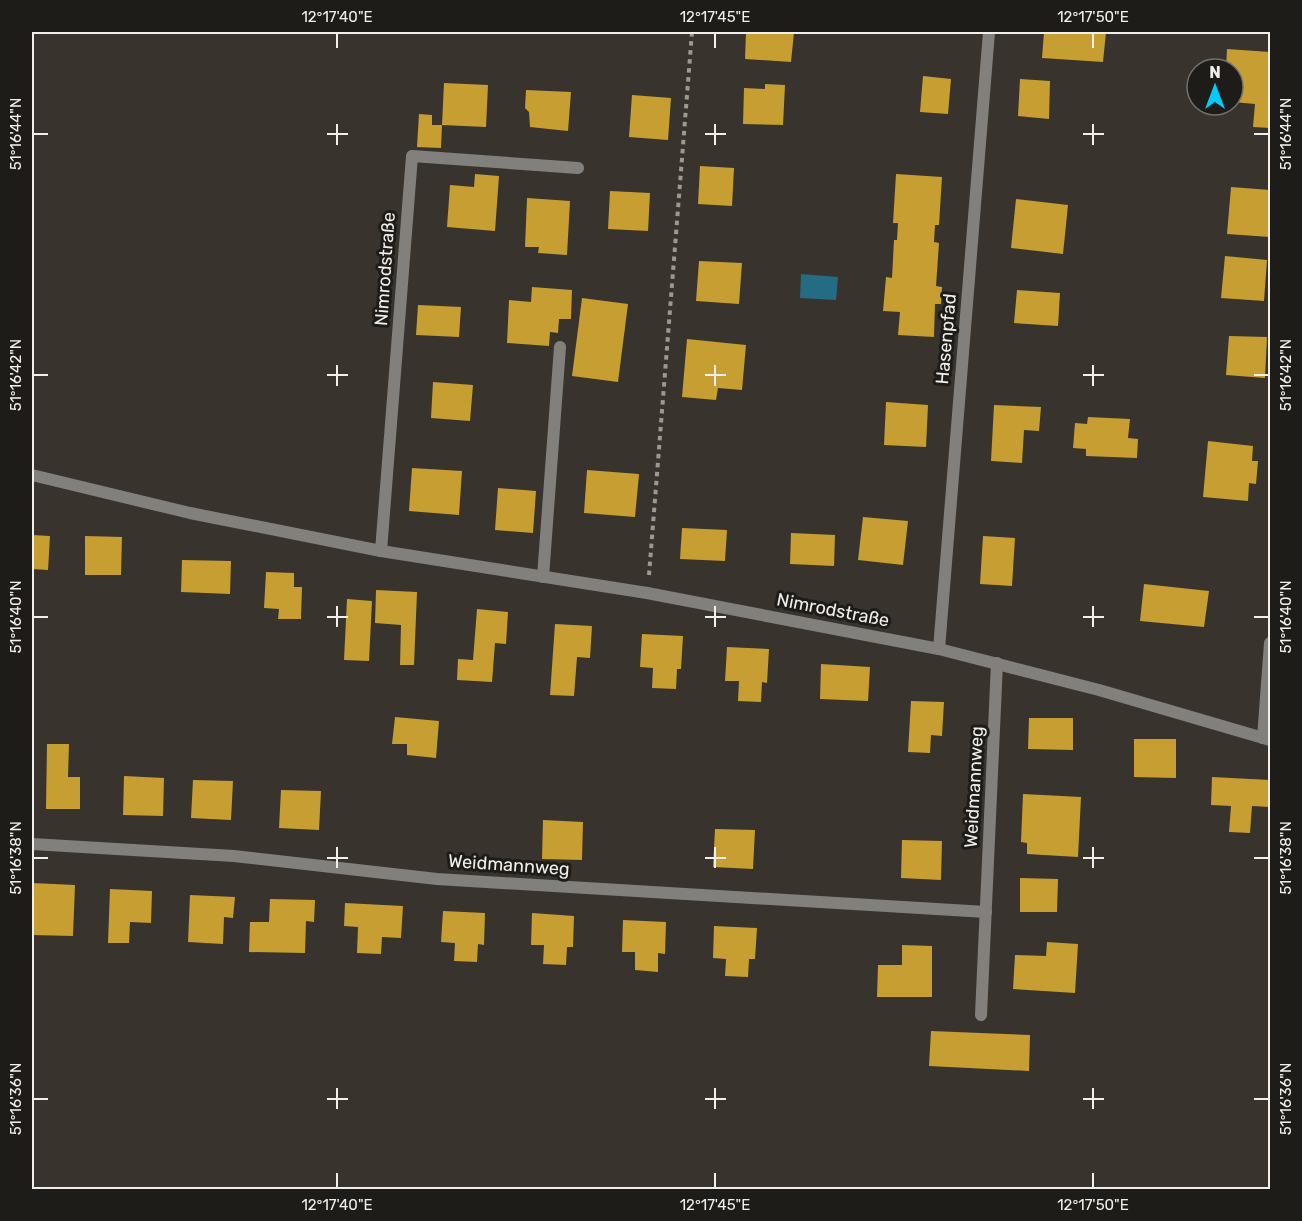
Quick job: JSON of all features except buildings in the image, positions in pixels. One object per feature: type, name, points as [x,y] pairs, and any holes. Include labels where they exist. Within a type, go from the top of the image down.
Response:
[{"type":"street","name":"Hasenpfad","points":[[939,649],[989,32]]},
{"type":"street","name":"Nimrodstraße","points":[[381,551],[412,156],[578,168]]},
{"type":"street","points":[[543,577],[560,347]]},
{"type":"street","name":"Nimrodstraße","points":[[32,475],[190,513],[381,551],[647,593],[939,649],[997,663],[1267,739]]},
{"type":"street","points":[[1267,739],[1270,643]]},
{"type":"street","name":"Weidmannweg","points":[[981,1014],[997,663]]},
{"type":"street","name":"Weidmannweg","points":[[32,844],[234,856],[437,879],[986,912]]},
{"type":"path","points":[[647,593],[693,32]]},
{"type":"water","points":[[801,274],[838,277],[836,300],[800,298]]}]
